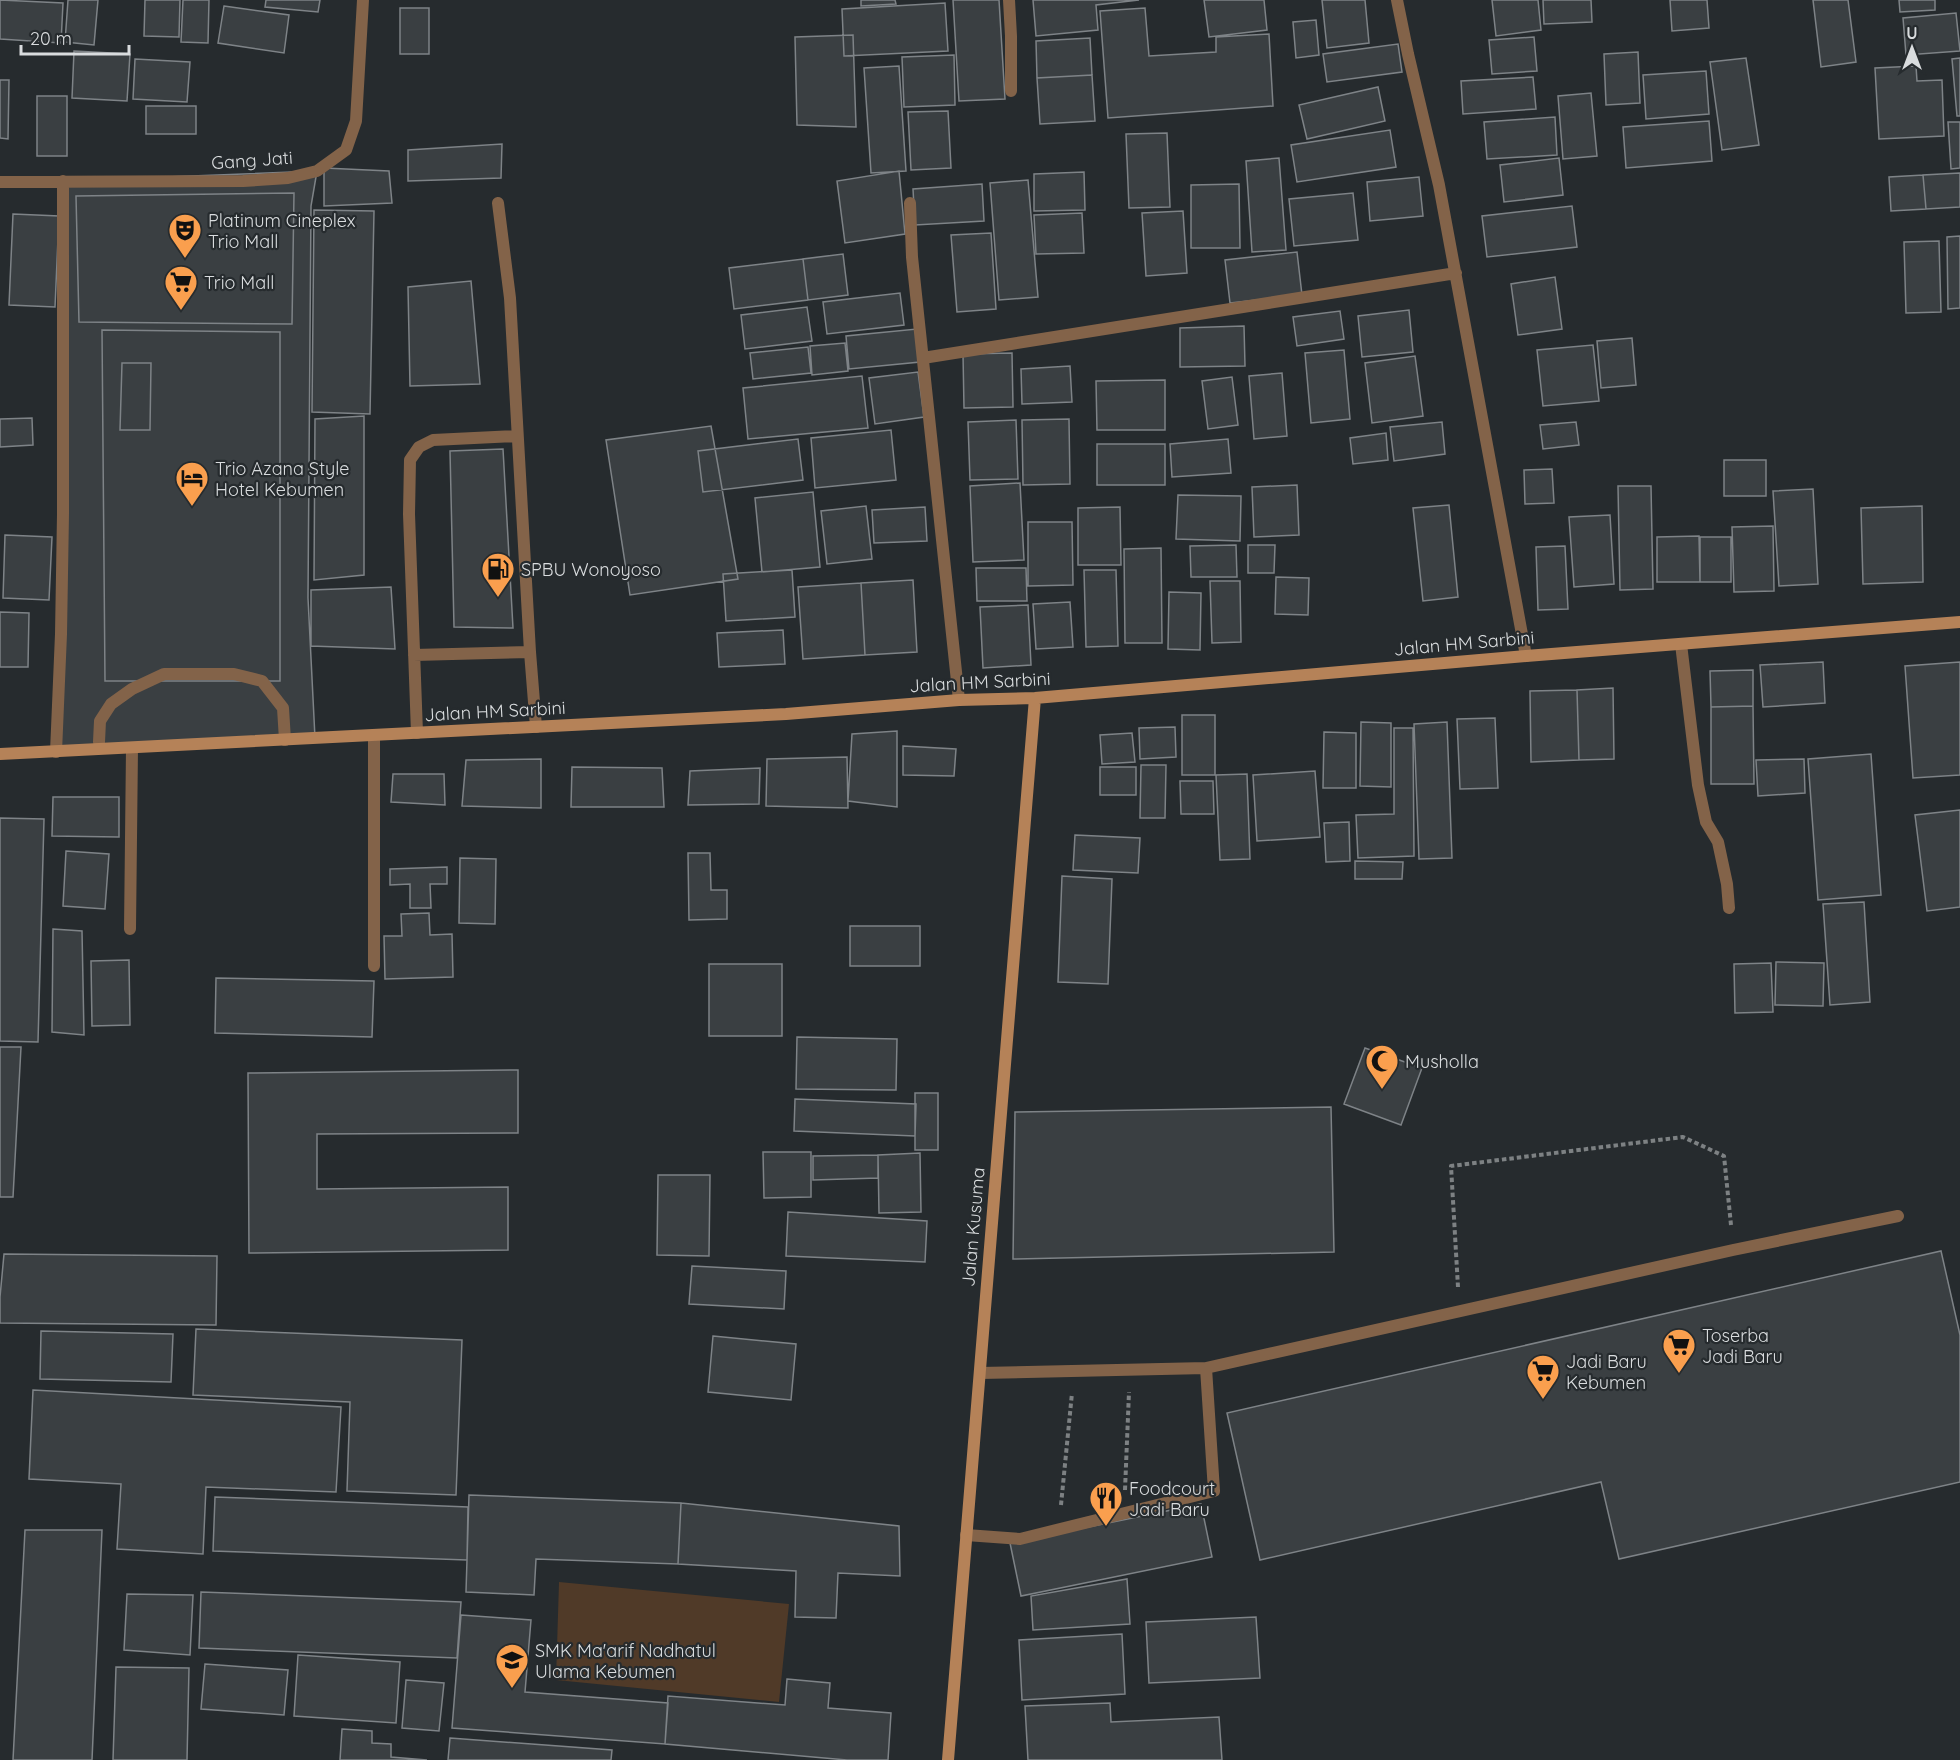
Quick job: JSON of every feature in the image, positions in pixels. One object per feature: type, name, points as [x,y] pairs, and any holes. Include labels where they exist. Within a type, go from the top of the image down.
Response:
[{"type":"main road","name":"Jalan HM Sarbini","points":[[0,754],[786,714],[959,700],[1035,698],[1960,622]]},
{"type":"main road","name":"Jalan Kusuma","points":[[948,1760],[1035,698]]},
{"type":"street","name":"Gang Jati","points":[[0,182],[243,181],[288,178],[317,171],[346,150],[356,121],[363,0]]},
{"type":"street","points":[[1009,0],[1011,91]]},
{"type":"street","points":[[1397,0],[1439,185],[1526,656]]},
{"type":"street","points":[[56,752],[63,514],[63,181]]},
{"type":"street","points":[[498,203],[510,298],[536,727]]},
{"type":"street","points":[[910,203],[912,257],[959,700]]},
{"type":"street","points":[[923,358],[1456,273]]},
{"type":"street","points":[[417,733],[409,514],[410,460],[419,447],[433,440],[517,436]]},
{"type":"street","points":[[1681,644],[1698,785],[1706,822],[1718,843],[1727,884],[1729,909]]},
{"type":"street","points":[[414,655],[530,652]]},
{"type":"street","points":[[99,742],[100,721],[111,704],[132,689],[164,674],[234,674],[262,681],[283,708],[285,740]]},
{"type":"street","points":[[374,735],[374,966]]},
{"type":"street","points":[[130,929],[132,748]]},
{"type":"street","points":[[980,1373],[1206,1368],[1733,1250],[1898,1216]]},
{"type":"street","points":[[966,1535],[1020,1539],[1214,1492],[1206,1368]]},
{"type":"path","points":[[1459,1312],[1451,1166],[1683,1137],[1724,1156],[1733,1250]]},
{"type":"path","points":[[1125,1513],[1129,1370]]},
{"type":"path","points":[[1059,1530],[1075,1372]]},
{"type":"shaded area","points":[[559,1582],[789,1604],[779,1702],[556,1680]]},
{"type":"building","points":[[0,0],[63,3],[61,43],[0,39]]},
{"type":"building","points":[[68,0],[98,0],[94,45],[65,42]]},
{"type":"building","points":[[145,0],[180,0],[179,37],[144,36]]},
{"type":"building","points":[[183,0],[209,0],[208,43],[181,42]]},
{"type":"building","points":[[266,0],[320,0],[318,12],[265,7]]},
{"type":"building","points":[[861,0],[895,0],[896,4],[861,6]]},
{"type":"building","points":[[953,0],[999,0],[1005,99],[959,101]]},
{"type":"building","points":[[1033,0],[1139,0],[1096,5],[1098,30],[1036,36]]},
{"type":"building","points":[[1204,0],[1264,0],[1267,30],[1209,37]]},
{"type":"building","points":[[1322,0],[1365,0],[1369,43],[1327,48]]},
{"type":"building","points":[[1492,0],[1538,0],[1541,30],[1496,36]]},
{"type":"building","points":[[1543,0],[1591,0],[1592,22],[1544,24]]},
{"type":"building","points":[[1670,0],[1707,0],[1709,28],[1672,31]]},
{"type":"building","points":[[1813,0],[1848,0],[1856,62],[1821,67]]},
{"type":"building","points":[[1899,0],[1935,0],[1935,10],[1900,12]]},
{"type":"building","points":[[945,3],[948,51],[844,56],[842,9]]},
{"type":"building","points":[[224,6],[289,15],[284,53],[218,43]]},
{"type":"building","points":[[400,8],[429,8],[429,54],[400,54]]},
{"type":"building","points":[[1145,8],[1149,56],[1216,52],[1216,37],[1269,34],[1273,106],[1108,118],[1100,11]]},
{"type":"building","points":[[1956,13],[1960,51],[1906,55],[1903,18]]},
{"type":"building","points":[[1316,20],[1319,55],[1296,58],[1293,22]]},
{"type":"building","points":[[853,35],[856,127],[797,125],[795,37]]},
{"type":"building","points":[[1534,37],[1537,71],[1492,74],[1489,40]]},
{"type":"building","points":[[1090,38],[1092,75],[1037,78],[1036,41]]},
{"type":"building","points":[[1398,44],[1402,72],[1327,82],[1323,54]]},
{"type":"building","points":[[74,51],[130,54],[127,101],[72,98]]},
{"type":"building","points":[[1638,52],[1640,103],[1606,105],[1604,54]]},
{"type":"building","points":[[954,55],[955,105],[904,107],[902,57]]},
{"type":"building","points":[[1746,58],[1759,145],[1722,150],[1710,62]]},
{"type":"building","points":[[1960,58],[1960,116],[1957,116],[1952,59]]},
{"type":"building","points":[[135,59],[190,62],[187,102],[133,99]]},
{"type":"building","points":[[899,66],[906,171],[871,173],[864,68]]},
{"type":"building","points":[[1916,66],[1917,81],[1942,80],[1944,136],[1879,139],[1875,68]]},
{"type":"building","points":[[1706,71],[1709,114],[1646,119],[1643,75]]},
{"type":"building","points":[[1092,75],[1095,121],[1040,124],[1037,78]]},
{"type":"building","points":[[1533,77],[1536,109],[1463,114],[1461,81]]},
{"type":"building","points":[[0,80],[9,80],[8,139],[0,138]]},
{"type":"building","points":[[1378,87],[1385,121],[1307,139],[1299,105]]},
{"type":"building","points":[[1591,93],[1597,156],[1563,159],[1558,96]]},
{"type":"building","points":[[37,96],[67,96],[67,156],[37,156]]},
{"type":"building","points":[[146,106],[196,106],[196,134],[146,134]]},
{"type":"building","points":[[948,111],[951,168],[911,170],[908,112]]},
{"type":"building","points":[[1555,117],[1557,155],[1487,159],[1484,122]]},
{"type":"building","points":[[1709,121],[1712,161],[1626,168],[1623,127]]},
{"type":"building","points":[[1948,122],[1960,122],[1960,168],[1951,169]]},
{"type":"building","points":[[1390,130],[1396,167],[1297,182],[1291,145]]},
{"type":"building","points":[[1167,133],[1170,207],[1129,208],[1126,134]]},
{"type":"building","points":[[502,144],[501,178],[408,181],[408,150]]},
{"type":"building","points":[[1279,158],[1286,250],[1252,252],[1246,161]]},
{"type":"building","points":[[1559,158],[1563,195],[1504,202],[1500,165]]},
{"type":"building","points":[[324,168],[389,171],[392,203],[324,206]]},
{"type":"building","points":[[317,171],[311,206],[308,598],[315,738],[56,752],[63,181]]},
{"type":"building","points":[[899,171],[905,234],[845,243],[837,181]]},
{"type":"building","points":[[1084,172],[1085,210],[1034,211],[1034,174]]},
{"type":"building","points":[[1960,173],[1960,207],[1926,209],[1923,175]]},
{"type":"building","points":[[1923,175],[1926,209],[1891,211],[1889,177]]},
{"type":"building","points":[[1419,177],[1423,216],[1370,221],[1367,182]]},
{"type":"building","points":[[1028,180],[1038,297],[999,300],[990,183]]},
{"type":"building","points":[[982,184],[984,221],[915,225],[913,189]]},
{"type":"building","points":[[1239,184],[1240,248],[1191,248],[1191,185]]},
{"type":"building","name":"Platinum Cineplex Trio Mall","points":[[294,193],[292,324],[79,322],[76,196]]},
{"type":"building","points":[[1353,193],[1358,240],[1294,246],[1289,199]]},
{"type":"building","points":[[1572,206],[1577,247],[1487,257],[1482,216]]},
{"type":"building","points":[[314,210],[374,211],[370,414],[312,412]]},
{"type":"building","points":[[1183,211],[1187,273],[1146,276],[1142,213]]},
{"type":"building","points":[[1082,213],[1084,253],[1036,254],[1034,215]]},
{"type":"building","points":[[13,214],[59,216],[55,307],[9,305]]},
{"type":"building","points":[[991,233],[996,309],[957,312],[951,235]]},
{"type":"building","points":[[1960,236],[1960,308],[1948,309],[1947,237]]},
{"type":"building","points":[[1939,241],[1941,312],[1906,313],[1904,242]]},
{"type":"building","points":[[1297,252],[1302,295],[1230,303],[1225,260]]},
{"type":"building","points":[[843,254],[848,295],[808,300],[803,259]]},
{"type":"building","points":[[803,259],[808,300],[734,309],[729,268]]},
{"type":"building","points":[[1555,277],[1562,329],[1518,335],[1511,284]]},
{"type":"building","points":[[471,281],[480,384],[410,386],[408,287]]},
{"type":"building","points":[[900,293],[904,325],[827,334],[823,302]]},
{"type":"building","points":[[807,307],[812,341],[745,349],[741,315]]},
{"type":"building","points":[[1409,310],[1413,352],[1362,357],[1358,316]]},
{"type":"building","points":[[1340,311],[1344,339],[1297,346],[1293,317]]},
{"type":"building","points":[[1244,326],[1245,366],[1180,367],[1180,328]]},
{"type":"building","points":[[917,329],[920,362],[849,369],[846,336]]},
{"type":"building","name":"Trio Azana Style Hotel Kebumen","points":[[102,330],[280,332],[280,681],[105,681]]},
{"type":"building","points":[[1632,338],[1636,385],[1601,388],[1597,341]]},
{"type":"building","points":[[845,343],[848,371],[812,375],[810,346]]},
{"type":"building","points":[[1593,345],[1599,401],[1543,406],[1537,350]]},
{"type":"building","points":[[808,347],[811,373],[753,379],[750,353]]},
{"type":"building","points":[[1344,350],[1350,419],[1311,423],[1305,353]]},
{"type":"building","points":[[1012,353],[1013,407],[964,408],[963,354]]},
{"type":"building","points":[[1415,356],[1423,416],[1372,423],[1365,363]]},
{"type":"building","points":[[122,363],[151,363],[150,430],[120,430]]},
{"type":"building","points":[[1070,366],[1072,402],[1022,404],[1021,369]]},
{"type":"building","points":[[918,372],[924,417],[875,424],[869,378]]},
{"type":"building","points":[[1282,373],[1287,436],[1254,439],[1249,376]]},
{"type":"building","points":[[862,376],[868,428],[748,439],[743,388]]},
{"type":"building","points":[[1232,377],[1238,425],[1208,429],[1202,381]]},
{"type":"building","points":[[1165,380],[1165,430],[1097,430],[1096,381]]},
{"type":"building","points":[[364,416],[364,575],[314,580],[315,419]]},
{"type":"building","points":[[32,418],[33,445],[0,447],[0,419]]},
{"type":"building","points":[[1069,419],[1070,484],[1023,485],[1022,420]]},
{"type":"building","points":[[1016,420],[1018,479],[970,480],[968,422]]},
{"type":"building","points":[[1442,422],[1445,454],[1394,461],[1390,427]]},
{"type":"building","points":[[1576,422],[1579,445],[1543,449],[1540,425]]},
{"type":"building","points":[[711,426],[738,579],[630,595],[606,440]]},
{"type":"building","points":[[891,430],[896,480],[815,488],[811,438]]},
{"type":"building","points":[[1386,433],[1388,460],[1353,464],[1350,438]]},
{"type":"building","points":[[798,439],[803,480],[703,492],[698,451]]},
{"type":"building","points":[[1228,439],[1231,473],[1172,477],[1170,444]]},
{"type":"building","points":[[1097,444],[1165,444],[1165,485],[1097,485]]},
{"type":"building","points":[[503,449],[513,628],[454,627],[450,451]]},
{"type":"building","points":[[1724,460],[1766,460],[1766,496],[1724,496]]},
{"type":"building","points":[[1552,469],[1554,503],[1525,504],[1524,470]]},
{"type":"building","points":[[1020,483],[1024,560],[973,562],[970,486]]},
{"type":"building","points":[[1297,485],[1299,535],[1254,537],[1252,487]]},
{"type":"building","points":[[1618,486],[1651,486],[1653,589],[1620,590]]},
{"type":"building","points":[[1813,489],[1818,584],[1779,586],[1773,491]]},
{"type":"building","points":[[813,492],[820,567],[762,572],[755,498]]},
{"type":"building","points":[[1178,495],[1241,496],[1240,541],[1176,539]]},
{"type":"building","points":[[1449,505],[1458,597],[1423,601],[1413,508]]},
{"type":"building","points":[[866,506],[872,559],[827,564],[821,511]]},
{"type":"building","points":[[1922,506],[1923,582],[1863,584],[1861,508]]},
{"type":"building","points":[[925,507],[927,541],[874,543],[872,510]]},
{"type":"building","points":[[1120,507],[1121,565],[1078,565],[1078,508]]},
{"type":"building","points":[[1610,515],[1614,584],[1574,587],[1569,517]]},
{"type":"building","points":[[1028,522],[1072,522],[1073,585],[1028,586]]},
{"type":"building","points":[[1773,526],[1774,591],[1734,592],[1732,527]]},
{"type":"building","points":[[5,535],[52,537],[49,600],[3,598]]},
{"type":"building","points":[[1699,536],[1700,582],[1657,582],[1657,537]]},
{"type":"building","points":[[1700,537],[1731,537],[1731,582],[1700,582]]},
{"type":"building","points":[[1236,545],[1237,577],[1191,577],[1190,546]]},
{"type":"building","points":[[1248,545],[1275,545],[1274,573],[1248,573]]},
{"type":"building","points":[[1565,546],[1568,609],[1538,610],[1536,547]]},
{"type":"building","points":[[1161,548],[1162,643],[1125,643],[1124,549]]},
{"type":"building","points":[[976,568],[1026,568],[1027,601],[977,601]]},
{"type":"building","points":[[792,570],[795,617],[726,621],[723,574]]},
{"type":"building","points":[[1084,570],[1116,570],[1118,646],[1086,647]]},
{"type":"building","points":[[1276,577],[1309,578],[1308,615],[1275,614]]},
{"type":"building","points":[[913,580],[917,652],[865,655],[861,583]]},
{"type":"building","points":[[1210,581],[1240,581],[1241,642],[1212,643]]},
{"type":"building","points":[[861,583],[865,655],[803,659],[798,587]]},
{"type":"building","points":[[391,587],[395,649],[311,646],[311,590]]},
{"type":"building","points":[[1169,592],[1201,593],[1200,650],[1168,649]]},
{"type":"building","points":[[1070,602],[1073,647],[1036,649],[1033,604]]},
{"type":"building","points":[[1028,605],[1031,665],[983,668],[980,607]]},
{"type":"building","points":[[0,612],[29,613],[28,667],[0,667]]},
{"type":"building","points":[[783,630],[785,664],[719,667],[717,633]]},
{"type":"building","points":[[1823,662],[1825,703],[1763,707],[1760,665]]},
{"type":"building","points":[[1960,662],[1960,775],[1913,778],[1905,666]]},
{"type":"building","points":[[1753,670],[1753,706],[1711,707],[1710,671]]},
{"type":"building","points":[[1613,688],[1614,759],[1579,760],[1577,690]]},
{"type":"building","points":[[1577,690],[1579,760],[1531,762],[1530,691]]},
{"type":"building","points":[[1753,706],[1754,784],[1711,784],[1711,707]]},
{"type":"building","points":[[1182,715],[1215,715],[1215,775],[1182,775]]},
{"type":"building","points":[[1495,718],[1498,788],[1460,789],[1457,719]]},
{"type":"building","points":[[1361,722],[1391,723],[1391,787],[1360,786]]},
{"type":"building","points":[[1447,722],[1452,858],[1419,859],[1414,724]]},
{"type":"building","points":[[1175,727],[1176,757],[1140,759],[1139,728]]},
{"type":"building","points":[[1394,728],[1413,728],[1414,856],[1358,858],[1356,815],[1394,814]]},
{"type":"building","points":[[897,731],[897,807],[848,801],[852,734]]},
{"type":"building","points":[[1324,732],[1356,733],[1356,788],[1323,788]]},
{"type":"building","points":[[1132,733],[1135,762],[1102,764],[1100,735]]},
{"type":"building","points":[[903,746],[956,749],[954,776],[903,775]]},
{"type":"building","points":[[1871,754],[1881,895],[1818,900],[1808,759]]},
{"type":"building","points":[[847,757],[848,808],[766,806],[767,759]]},
{"type":"building","points":[[541,759],[541,808],[462,806],[466,760]]},
{"type":"building","points":[[1804,759],[1805,793],[1758,796],[1756,760]]},
{"type":"building","points":[[1141,765],[1166,765],[1165,818],[1140,818]]},
{"type":"building","points":[[572,767],[662,768],[664,807],[571,807]]},
{"type":"building","points":[[1100,767],[1136,767],[1136,795],[1100,795]]},
{"type":"building","points":[[760,768],[759,804],[688,805],[690,771]]},
{"type":"building","points":[[1315,771],[1320,837],[1257,841],[1253,775]]},
{"type":"building","points":[[393,774],[444,774],[445,805],[391,802]]},
{"type":"building","points":[[1247,774],[1250,859],[1220,860],[1216,775]]},
{"type":"building","points":[[1180,781],[1213,781],[1214,814],[1181,814]]},
{"type":"building","points":[[53,797],[119,797],[119,837],[52,836]]},
{"type":"building","points":[[1960,810],[1960,907],[1927,911],[1915,815]]},
{"type":"building","points":[[0,818],[44,819],[38,1042],[0,1041]]},
{"type":"building","points":[[1349,822],[1350,861],[1326,862],[1324,823]]},
{"type":"building","points":[[1075,835],[1140,838],[1138,873],[1073,870]]},
{"type":"building","points":[[66,851],[109,854],[105,909],[63,906]]},
{"type":"building","points":[[688,853],[710,853],[711,890],[727,890],[727,919],[689,920]]},
{"type":"building","points":[[460,858],[496,859],[495,924],[459,923]]},
{"type":"building","points":[[1355,861],[1403,862],[1402,879],[1355,879]]},
{"type":"building","points":[[447,867],[447,884],[430,884],[431,908],[410,908],[410,884],[390,885],[390,869]]},
{"type":"building","points":[[1062,876],[1112,879],[1108,984],[1058,982]]},
{"type":"building","points":[[1864,902],[1870,1002],[1830,1005],[1823,904]]},
{"type":"building","points":[[429,913],[430,935],[452,934],[453,977],[385,979],[384,936],[402,936],[401,914]]},
{"type":"building","points":[[850,926],[920,926],[920,966],[850,966]]},
{"type":"building","points":[[53,929],[82,931],[84,1035],[52,1032]]},
{"type":"building","points":[[129,960],[130,1025],[92,1026],[91,961]]},
{"type":"building","points":[[1776,962],[1824,963],[1823,1006],[1775,1005]]},
{"type":"building","points":[[1771,963],[1773,1012],[1735,1013],[1734,964]]},
{"type":"building","points":[[709,964],[782,964],[782,1036],[709,1036]]},
{"type":"building","points":[[216,978],[374,981],[372,1037],[215,1033]]},
{"type":"building","points":[[797,1037],[897,1039],[896,1090],[796,1089]]},
{"type":"building","points":[[0,1047],[21,1047],[13,1197],[0,1197]]},
{"type":"building","points":[[1365,1048],[1422,1068],[1401,1125],[1344,1104]]},
{"type":"building","points":[[518,1070],[518,1133],[317,1134],[317,1189],[508,1187],[508,1250],[249,1253],[248,1073]]},
{"type":"building","points":[[915,1093],[938,1093],[938,1150],[915,1150]]},
{"type":"building","points":[[795,1099],[916,1104],[915,1136],[794,1131]]},
{"type":"building","points":[[1331,1107],[1334,1252],[1013,1259],[1015,1112]]},
{"type":"building","points":[[763,1152],[811,1152],[811,1197],[764,1198]]},
{"type":"building","points":[[920,1153],[921,1212],[879,1213],[878,1155]]},
{"type":"building","points":[[878,1155],[878,1178],[813,1180],[813,1156]]},
{"type":"building","points":[[658,1175],[710,1175],[709,1256],[657,1255]]},
{"type":"building","points":[[788,1212],[927,1221],[925,1262],[786,1256]]},
{"type":"building","name":"Toserba Jadi Baru","points":[[1941,1251],[1960,1335],[1960,1482],[1619,1559],[1601,1482],[1260,1560],[1227,1413]]},
{"type":"building","points":[[4,1254],[217,1256],[216,1325],[0,1323]]},
{"type":"building","points":[[692,1266],[786,1271],[784,1309],[689,1304]]},
{"type":"building","points":[[196,1329],[462,1340],[456,1495],[347,1491],[350,1402],[193,1395]]},
{"type":"building","points":[[41,1331],[173,1334],[171,1382],[40,1379]]},
{"type":"building","points":[[713,1336],[796,1344],[791,1400],[708,1392]]},
{"type":"building","points":[[33,1390],[341,1407],[336,1492],[206,1487],[203,1554],[117,1549],[121,1484],[29,1479]]},
{"type":"building","points":[[469,1495],[681,1503],[678,1564],[536,1559],[534,1595],[466,1592]]},
{"type":"building","points":[[215,1497],[468,1507],[467,1560],[213,1551]]},
{"type":"building","points":[[681,1503],[899,1526],[900,1576],[838,1573],[836,1618],[795,1617],[796,1571],[678,1564]]},
{"type":"building","points":[[1201,1504],[1212,1557],[1021,1596],[1010,1543]]},
{"type":"building","points":[[25,1530],[102,1530],[92,1760],[13,1760]]},
{"type":"building","points":[[1127,1579],[1130,1624],[1033,1630],[1031,1596]]},
{"type":"building","points":[[201,1592],[461,1602],[457,1658],[199,1648]]},
{"type":"building","points":[[127,1594],[193,1595],[190,1655],[124,1650]]},
{"type":"building","points":[[461,1615],[531,1620],[525,1692],[668,1703],[665,1744],[452,1728]]},
{"type":"building","points":[[1256,1617],[1260,1678],[1149,1683],[1146,1622]]},
{"type":"building","points":[[1122,1634],[1125,1694],[1022,1700],[1019,1640]]},
{"type":"building","points":[[298,1655],[400,1662],[396,1723],[294,1716]]},
{"type":"building","points":[[205,1664],[288,1670],[284,1715],[201,1709]]},
{"type":"building","points":[[116,1667],[189,1668],[187,1760],[113,1760]]},
{"type":"building","points":[[787,1679],[830,1683],[828,1708],[891,1713],[888,1760],[847,1760],[665,1744],[668,1696],[785,1705]]},
{"type":"building","points":[[406,1680],[444,1683],[439,1731],[402,1728]]},
{"type":"building","points":[[1110,1703],[1111,1722],[1219,1717],[1222,1760],[1028,1760],[1025,1706]]},
{"type":"building","points":[[342,1729],[372,1731],[372,1743],[391,1744],[391,1757],[427,1760],[340,1760]]},
{"type":"building","points":[[450,1738],[612,1750],[611,1760],[448,1760]]},
{"type":"place","name":"Platinum Cineplex Trio Mall","points":[[185,259]]},
{"type":"place","name":"Trio Mall","points":[[181,311]]},
{"type":"place","name":"Trio Azana Style Hotel Kebumen","points":[[192,507]]},
{"type":"place","name":"SPBU Wonoyoso","points":[[498,598]]},
{"type":"place","name":"Musholla","points":[[1382,1090]]},
{"type":"place","name":"Toserba Jadi Baru","points":[[1679,1374]]},
{"type":"place","name":"Jadi Baru Kebumen","points":[[1543,1400]]},
{"type":"place","name":"Foodcourt Jadi Baru","points":[[1106,1527]]},
{"type":"place","name":"SMK Ma'arif Nadhatul Ulama Kebumen","points":[[512,1689]]}]
